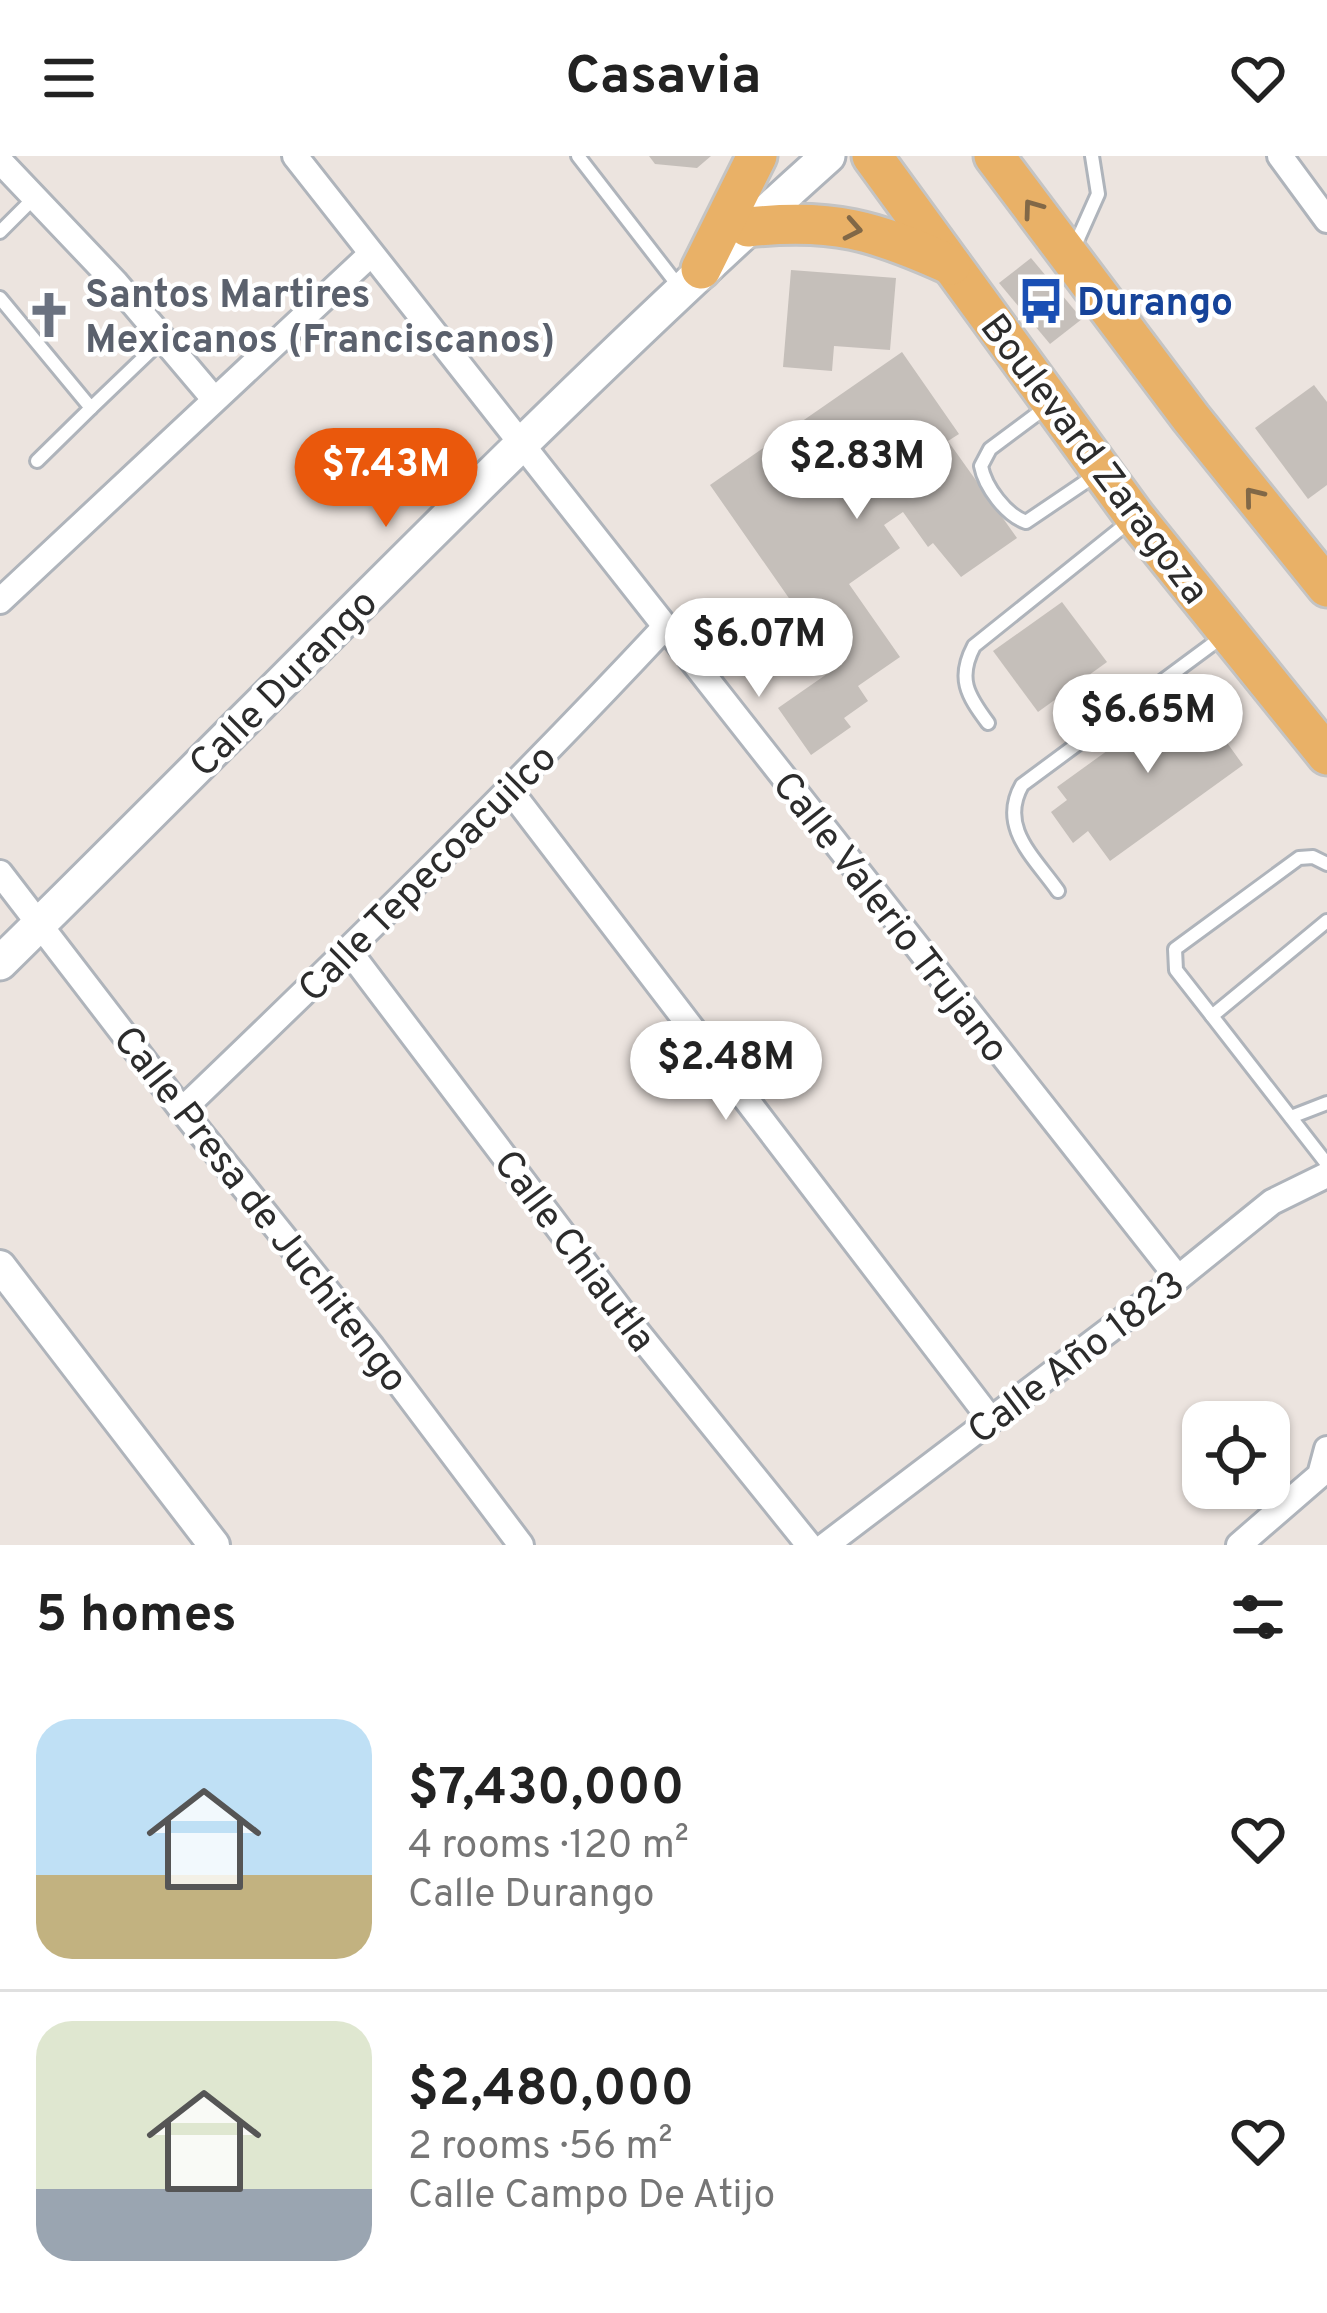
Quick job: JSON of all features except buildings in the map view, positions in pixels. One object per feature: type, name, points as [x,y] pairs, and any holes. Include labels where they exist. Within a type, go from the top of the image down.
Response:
[{"type":"main road","points":[[692,280],[757,156]]},
{"type":"main road","name":"Calle Durango","points":[[0,963],[521,444],[828,156]]},
{"type":"main road","name":"Boulevard Zaragoza","points":[[872,156],[1135,517],[1327,755]]},
{"type":"main road","points":[[994,156],[1191,418],[1327,587]]},
{"type":"main road","points":[[748,227],[794,222],[860,228],[951,266]]},
{"type":"street","name":"Calle Valerio Trujano","points":[[295,156],[1178,1278]]},
{"type":"street","points":[[1280,156],[1327,220]]},
{"type":"street","points":[[0,161],[214,399]]},
{"type":"street","points":[[0,601],[370,255]]},
{"type":"street","name":"Calle Tepecoacuilco","points":[[182,1110],[349,951],[664,628]]},
{"type":"street","points":[[509,789],[992,1420]]},
{"type":"street","name":"Calle Presa de Juchitengo","points":[[0,873],[521,1545]]},
{"type":"street","name":"Calle Chiautla","points":[[349,951],[634,1328],[809,1545]]},
{"type":"street","name":"Calle Año 1823","points":[[826,1545],[1272,1202],[1327,1175]]},
{"type":"street","points":[[0,1266],[214,1545]]},
{"type":"street","points":[[1239,1545],[1323,1479],[1327,1449]]},
{"type":"lane","points":[[578,156],[692,280]]},
{"type":"lane","points":[[1069,257],[1098,194],[1092,156]]},
{"type":"lane","points":[[0,232],[36,196]]},
{"type":"lane","points":[[0,298],[91,408]]},
{"type":"lane","points":[[38,461],[163,339]]},
{"type":"lane","points":[[1050,404],[990,449],[980,466],[986,483],[1014,516],[1026,522],[1102,471]]},
{"type":"lane","points":[[988,723],[968,696],[963,677],[974,646],[1135,517]]},
{"type":"lane","points":[[1058,891],[1011,816],[1022,785],[1228,632]]},
{"type":"lane","points":[[1327,864],[1313,857],[1299,858],[1175,950],[1176,970],[1327,1164]]},
{"type":"lane","points":[[1212,1016],[1327,921]]},
{"type":"lane","points":[[1291,1117],[1327,1103]]},
{"type":"place","name":"Durango","points":[[1041,301]]},
{"type":"place","name":"Santos Martires Mexicanos (Franciscanos)","points":[[49,315]]}]
